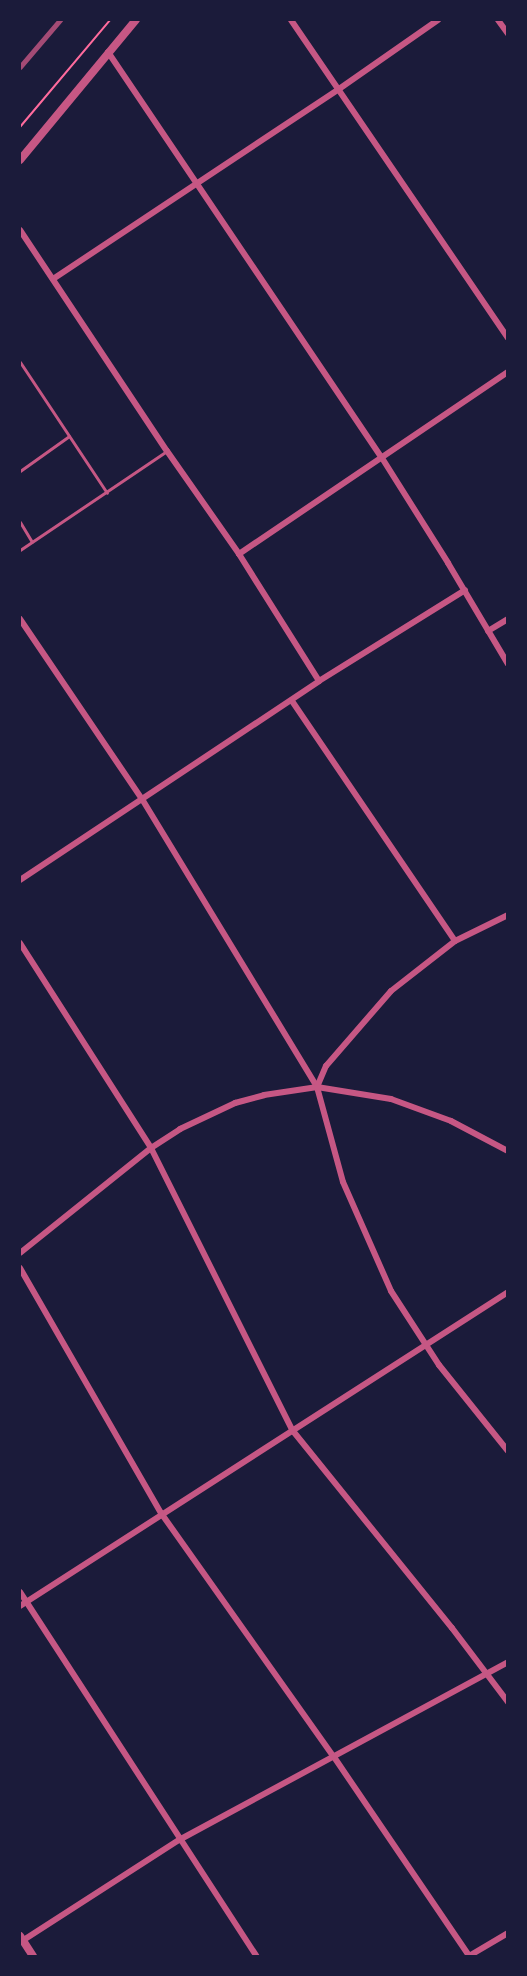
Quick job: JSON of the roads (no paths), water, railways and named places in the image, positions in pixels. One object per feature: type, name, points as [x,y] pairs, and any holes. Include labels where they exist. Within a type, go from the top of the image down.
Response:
[{"type":"street","points":[[20,160],[136,20]]},
{"type":"street","points":[[291,20],[507,338]]},
{"type":"street","points":[[53,279],[339,89],[438,20]]},
{"type":"street","points":[[498,20],[507,34]]},
{"type":"street","points":[[108,52],[382,458],[465,590],[507,664]]},
{"type":"street","points":[[20,230],[166,451],[239,554],[319,681]]},
{"type":"street","points":[[239,554],[507,372]]},
{"type":"street","points":[[20,880],[319,681],[465,590]]},
{"type":"street","points":[[20,619],[142,799],[317,1088],[335,1156],[358,1220],[391,1292],[424,1344],[507,1451]]},
{"type":"street","points":[[488,632],[507,619]]},
{"type":"street","points":[[292,701],[455,941]]},
{"type":"street","points":[[317,1088],[326,1066],[375,1008],[411,974],[455,941],[507,915]]},
{"type":"street","points":[[20,943],[151,1148],[293,1431],[488,1674],[507,1702]]},
{"type":"street","points":[[20,1253],[151,1148],[180,1129],[235,1103],[264,1095],[317,1088],[391,1099],[421,1108],[507,1151]]},
{"type":"street","points":[[20,1268],[161,1513],[334,1756],[469,1956],[507,1933]]},
{"type":"street","points":[[20,1606],[507,1292]]},
{"type":"street","points":[[20,1592],[256,1956]]},
{"type":"street","points":[[33,1956],[21,1938],[179,1840],[507,1662]]},
{"type":"lane","points":[[20,362],[107,493]]},
{"type":"lane","points":[[20,471],[69,436]]},
{"type":"lane","points":[[20,550],[166,451]]},
{"type":"lane","points":[[20,522],[32,542]]},
{"type":"railway","points":[[20,67],[60,20]]}]
